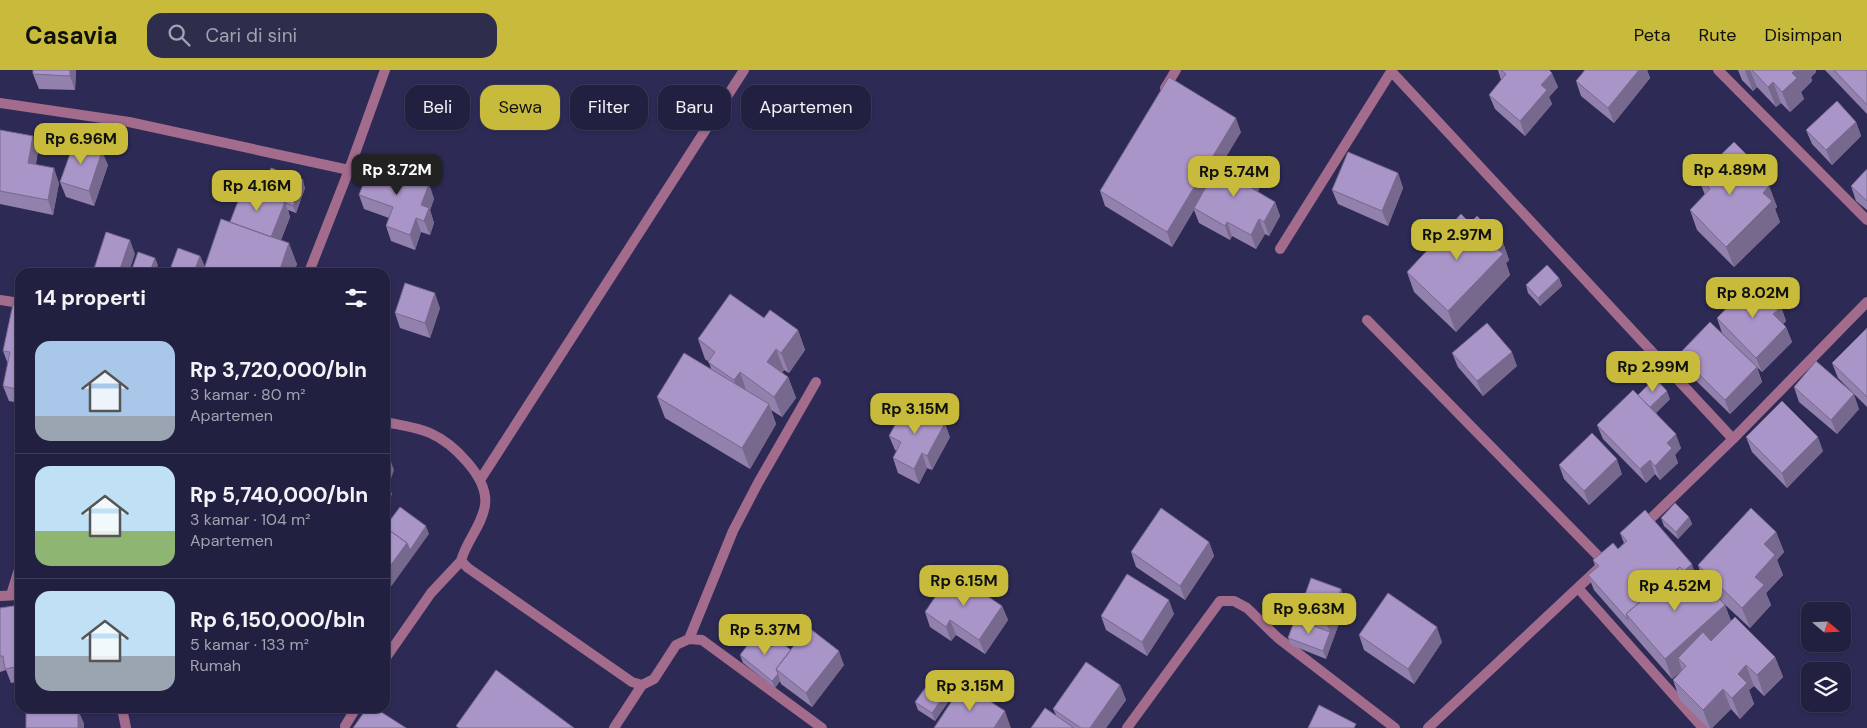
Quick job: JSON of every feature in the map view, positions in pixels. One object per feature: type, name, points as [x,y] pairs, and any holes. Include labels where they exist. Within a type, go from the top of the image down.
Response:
[{"type":"street","points":[[311,268],[385,70]]},
{"type":"street","points":[[480,480],[744,70]]},
{"type":"street","points":[[1161,96],[1176,70]]},
{"type":"street","points":[[1718,70],[1867,220]]},
{"type":"street","points":[[1280,249],[1391,71],[1733,439]]},
{"type":"street","points":[[0,104],[129,122],[349,170]]},
{"type":"street","points":[[0,300],[15,302]]},
{"type":"street","points":[[1634,535],[1733,439],[1867,302]]},
{"type":"street","points":[[1368,320],[1609,559],[1428,728]]},
{"type":"street","points":[[689,639],[733,531],[758,483],[816,382]]},
{"type":"street","points":[[390,423],[430,433],[448,444],[464,459],[480,480],[485,492],[485,504],[481,521],[464,551],[461,561],[431,593],[390,652]]},
{"type":"street","points":[[461,561],[468,568],[632,682],[642,685]]},
{"type":"street","points":[[1578,588],[1703,728]]},
{"type":"street","points":[[0,596],[15,595]]},
{"type":"street","points":[[1127,728],[1220,601],[1234,602],[1246,608],[1278,638],[1395,728]]},
{"type":"street","points":[[614,728],[642,685],[654,679],[676,645],[689,639],[702,640],[822,728]]},
{"type":"street","points":[[123,713],[126,728]]},
{"type":"street","points":[[345,726],[353,713]]},
{"type":"building","points":[[33,70],[70,70],[70,76],[33,74]]},
{"type":"building","points":[[1501,70],[1549,70],[1552,73],[1541,85],[1547,90],[1520,121],[1489,95],[1506,74]]},
{"type":"building","points":[[1585,70],[1639,70],[1608,108],[1576,81]]},
{"type":"building","points":[[1752,70],[1795,70],[1792,73],[1797,78],[1782,92],[1773,82],[1768,87]]},
{"type":"building","points":[[1834,70],[1867,70],[1867,105]]},
{"type":"building","points":[[1169,77],[1236,118],[1167,232],[1100,191]]},
{"type":"building","points":[[1837,101],[1856,122],[1826,150],[1806,130]]},
{"type":"building","points":[[0,130],[33,136],[28,163],[54,168],[48,200],[0,191]]},
{"type":"building","points":[[76,137],[92,141],[90,147],[102,151],[89,191],[60,182]]},
{"type":"building","points":[[1734,142],[1749,157],[1738,167],[1747,176],[1753,170],[1769,186],[1763,193],[1772,201],[1726,247],[1690,210],[1710,189],[1698,177]]},
{"type":"building","points":[[1348,152],[1398,173],[1382,211],[1332,190]]},
{"type":"building","points":[[1223,157],[1254,175],[1248,186],[1275,202],[1264,222],[1259,219],[1251,235],[1227,222],[1225,226],[1194,208]]},
{"type":"building","points":[[371,163],[429,184],[421,205],[429,208],[424,221],[416,218],[410,235],[386,226],[393,207],[359,195]]},
{"type":"building","points":[[271,168],[303,180],[293,206],[262,193]]},
{"type":"building","points":[[1867,169],[1867,201],[1851,186]]},
{"type":"building","points":[[244,186],[285,202],[271,237],[230,222]]},
{"type":"building","points":[[1461,214],[1470,223],[1477,216],[1502,240],[1495,247],[1503,254],[1448,311],[1407,272]]},
{"type":"building","points":[[221,219],[289,243],[280,268],[204,268]]},
{"type":"building","points":[[106,232],[130,240],[120,268],[94,268]]},
{"type":"building","points":[[178,248],[200,256],[196,268],[170,268]]},
{"type":"building","points":[[138,252],[155,258],[151,268],[132,268]]},
{"type":"building","points":[[1547,265],[1559,278],[1538,298],[1526,285]]},
{"type":"building","points":[[1754,280],[1781,307],[1773,314],[1786,327],[1756,358],[1717,318]]},
{"type":"building","points":[[405,283],[435,293],[425,323],[395,313]]},
{"type":"building","points":[[730,294],[764,318],[770,310],[798,330],[781,353],[776,349],[767,362],[788,377],[774,397],[740,372],[734,380],[708,362],[715,352],[698,339]]},
{"type":"building","points":[[13,304],[15,305],[15,389],[3,386],[10,352],[3,351]]},
{"type":"building","points":[[1710,322],[1757,367],[1725,400],[1679,354]]},
{"type":"building","points":[[1487,323],[1512,352],[1477,381],[1452,353]]},
{"type":"building","points":[[1867,328],[1867,397],[1832,363]]},
{"type":"building","points":[[684,353],[769,404],[742,448],[657,397]]},
{"type":"building","points":[[1816,361],[1854,394],[1831,420],[1794,387]]},
{"type":"building","points":[[1655,378],[1667,391],[1650,407],[1638,395]]},
{"type":"building","points":[[1633,390],[1676,434],[1667,443],[1672,448],[1655,466],[1650,460],[1640,469],[1597,425]]},
{"type":"building","points":[[1782,401],[1818,437],[1782,473],[1746,437]]},
{"type":"building","points":[[907,403],[945,423],[927,456],[922,453],[914,469],[893,458],[901,442],[889,436]]},
{"type":"building","points":[[1592,433],[1617,459],[1584,491],[1559,465]]},
{"type":"building","points":[[1675,503],[1689,517],[1676,532],[1661,518]]},
{"type":"building","points":[[400,507],[426,526],[410,550],[407,543],[390,531],[390,520]]},
{"type":"building","points":[[1161,508],[1209,542],[1180,586],[1131,552]]},
{"type":"building","points":[[1751,508],[1776,532],[1764,544],[1775,555],[1755,577],[1764,585],[1742,608],[1698,565]]},
{"type":"building","points":[[1645,510],[1692,564],[1684,571],[1680,567],[1626,614],[1628,620],[1588,575],[1599,566],[1593,560],[1613,543],[1618,549],[1627,541],[1620,533]]},
{"type":"building","points":[[390,531],[407,543],[390,566]]},
{"type":"building","points":[[1680,567],[1697,586],[1703,580],[1725,605],[1665,659],[1626,614]]},
{"type":"building","points":[[952,572],[1002,606],[979,640],[950,620],[946,627],[925,612]]},
{"type":"building","points":[[1127,574],[1169,600],[1142,642],[1101,616]]},
{"type":"building","points":[[1311,578],[1341,589],[1327,625],[1303,616],[1310,597],[1305,595]]},
{"type":"building","points":[[1388,593],[1437,627],[1408,669],[1359,635]]},
{"type":"building","points":[[15,606],[15,667],[5,669],[3,656],[0,656],[0,608]]},
{"type":"building","points":[[1735,617],[1775,657],[1757,675],[1746,665],[1738,674],[1747,683],[1732,698],[1723,689],[1703,710],[1673,680],[1686,666],[1678,658],[1703,632],[1711,641]]},
{"type":"building","points":[[1295,619],[1330,632],[1323,651],[1288,638]]},
{"type":"building","points":[[808,627],[839,651],[806,693],[776,669]]},
{"type":"building","points":[[756,634],[772,647],[777,639],[791,650],[776,669],[778,674],[772,681],[740,655]]},
{"type":"building","points":[[1086,662],[1120,685],[1090,728],[1081,728],[1053,709]]},
{"type":"building","points":[[496,670],[574,728],[459,728],[456,726]]},
{"type":"building","points":[[936,673],[952,684],[932,713],[915,702]]},
{"type":"building","points":[[963,684],[1005,711],[994,728],[934,728]]},
{"type":"building","points":[[1319,705],[1356,724],[1354,728],[1308,728]]},
{"type":"building","points":[[1045,708],[1074,728],[1031,728]]},
{"type":"building","points":[[26,713],[78,713],[78,728],[26,728]]},
{"type":"building","points":[[364,713],[383,713],[406,728],[353,728]]}]
